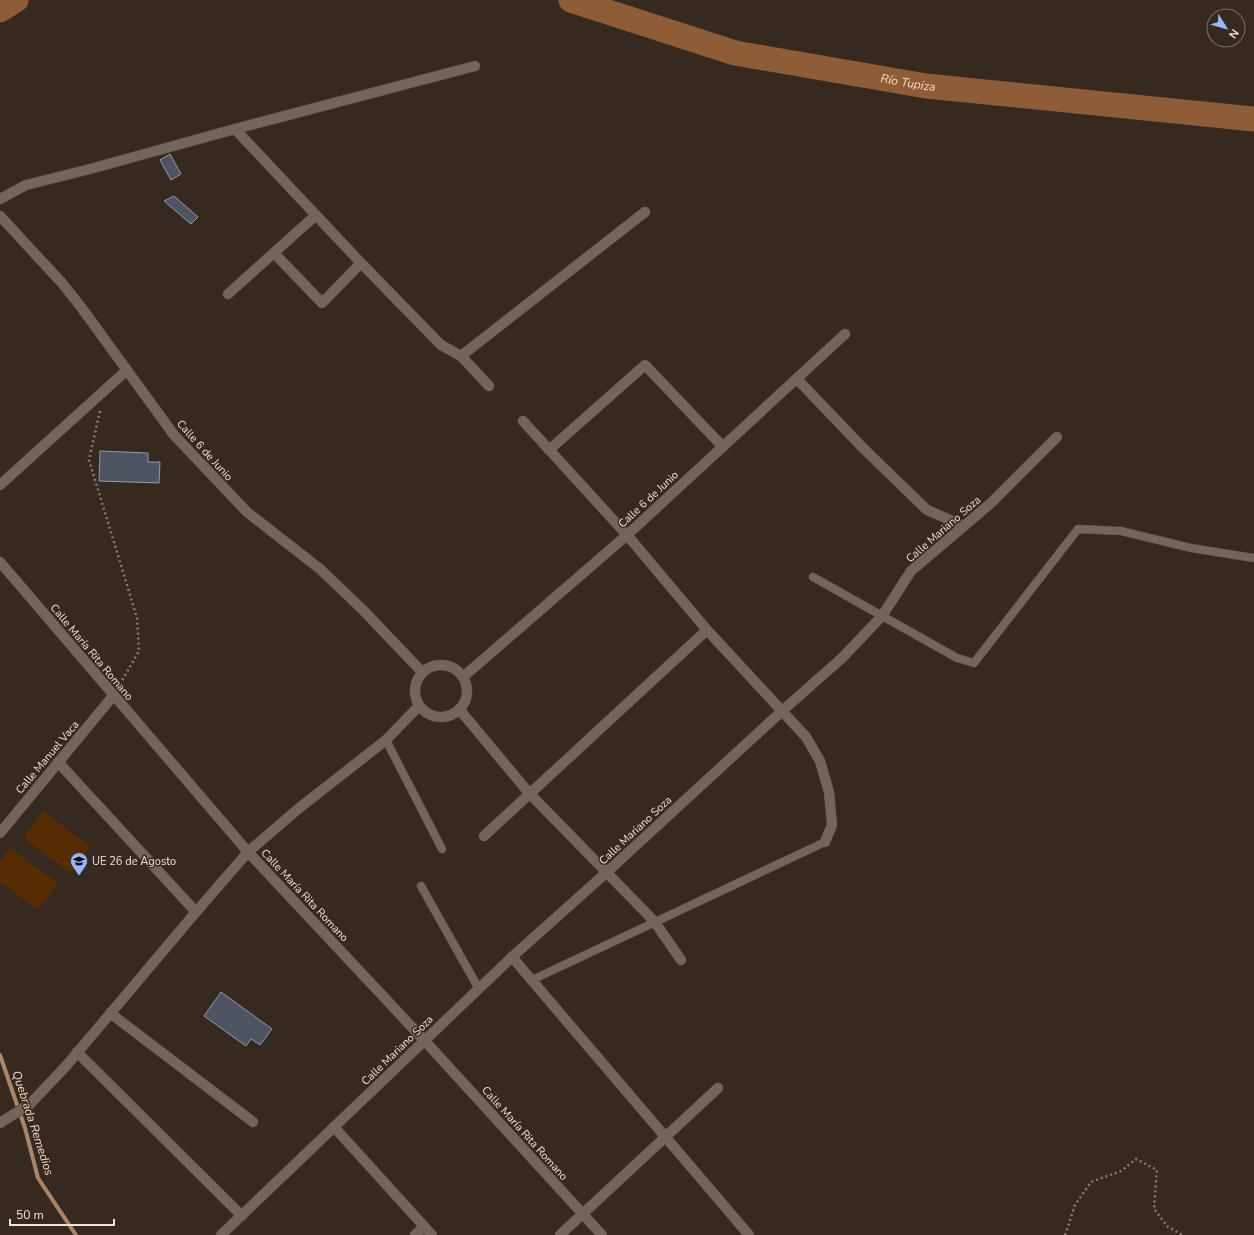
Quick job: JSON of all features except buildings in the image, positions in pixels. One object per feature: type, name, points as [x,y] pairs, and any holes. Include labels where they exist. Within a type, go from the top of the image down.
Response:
[{"type":"street","points":[[0,200],[26,184],[90,169],[475,66]]},
{"type":"street","points":[[235,129],[361,264],[440,345],[461,356],[489,386]]},
{"type":"street","points":[[461,356],[645,212]]},
{"type":"street","points":[[228,294],[316,215]]},
{"type":"street","name":"Calle 6 de Junio","points":[[0,216],[62,283],[174,435],[247,512],[320,569],[364,611],[422,672]]},
{"type":"street","points":[[274,252],[322,303],[361,264]]},
{"type":"street","name":"Calle 6 de Junio","points":[[463,677],[627,535],[845,334]]},
{"type":"street","points":[[549,450],[645,366],[723,447]]},
{"type":"street","points":[[0,485],[127,370]]},
{"type":"street","points":[[797,379],[863,448],[927,510],[964,526]]},
{"type":"street","points":[[522,421],[627,535],[707,630],[806,737],[820,761],[829,792],[832,825],[825,842]]},
{"type":"street","name":"Calle Mariano Soza","points":[[221,1235],[512,957],[842,658],[882,616],[911,571],[991,503],[1057,437]]},
{"type":"street","name":"Calle María Rita Romano","points":[[0,562],[113,696],[248,852],[424,1040],[602,1235]]},
{"type":"street","points":[[484,836],[707,630]]},
{"type":"street","points":[[444,664],[451,666],[463,677],[467,694],[459,709],[452,714],[443,717],[434,716],[419,706],[416,699],[415,685],[422,672],[428,667],[444,664]]},
{"type":"street","name":"Calle Manuel Vaca","points":[[0,833],[113,696]]},
{"type":"street","points":[[1,1122],[30,1104],[77,1052],[248,852],[298,809],[386,740],[419,706]]},
{"type":"street","points":[[459,709],[529,794],[655,922],[681,960]]},
{"type":"street","points":[[58,762],[196,912]]},
{"type":"street","points":[[512,957],[749,1235]]},
{"type":"street","points":[[110,1013],[253,1122]]},
{"type":"street","points":[[77,1052],[242,1216]]},
{"type":"street","points":[[560,1235],[718,1088]]},
{"type":"street","points":[[334,1127],[432,1235]]},
{"type":"street","points":[[415,1235],[424,1227]]},
{"type":"lane","points":[[813,577],[958,658],[974,663],[1078,529],[1121,531],[1191,548],[1254,558]]},
{"type":"lane","points":[[386,740],[442,849]]},
{"type":"lane","points":[[532,980],[825,842]]},
{"type":"lane","points":[[421,886],[479,988]]},
{"type":"path","points":[[104,390],[89,460],[137,618],[139,651],[113,696]]},
{"type":"path","points":[[1065,1235],[1076,1205],[1091,1182],[1121,1171],[1136,1159],[1157,1170],[1154,1209],[1168,1227],[1183,1235]]},
{"type":"shaded area","points":[[43,811],[91,847],[71,873],[23,838]]},
{"type":"shaded area","points":[[10,848],[58,883],[38,910],[0,882],[0,862]]},
{"type":"waterway","name":"Río Tupiza","points":[[0,10],[16,0]]},
{"type":"waterway","name":"Río Tupiza","points":[[571,0],[735,53],[926,86],[1254,119]]},
{"type":"waterway","name":"Quebrada Remedios","points":[[0,1055],[25,1128],[38,1178],[76,1235]]},
{"type":"place","name":"UE 26 de Agosto","points":[[79,876]]}]
